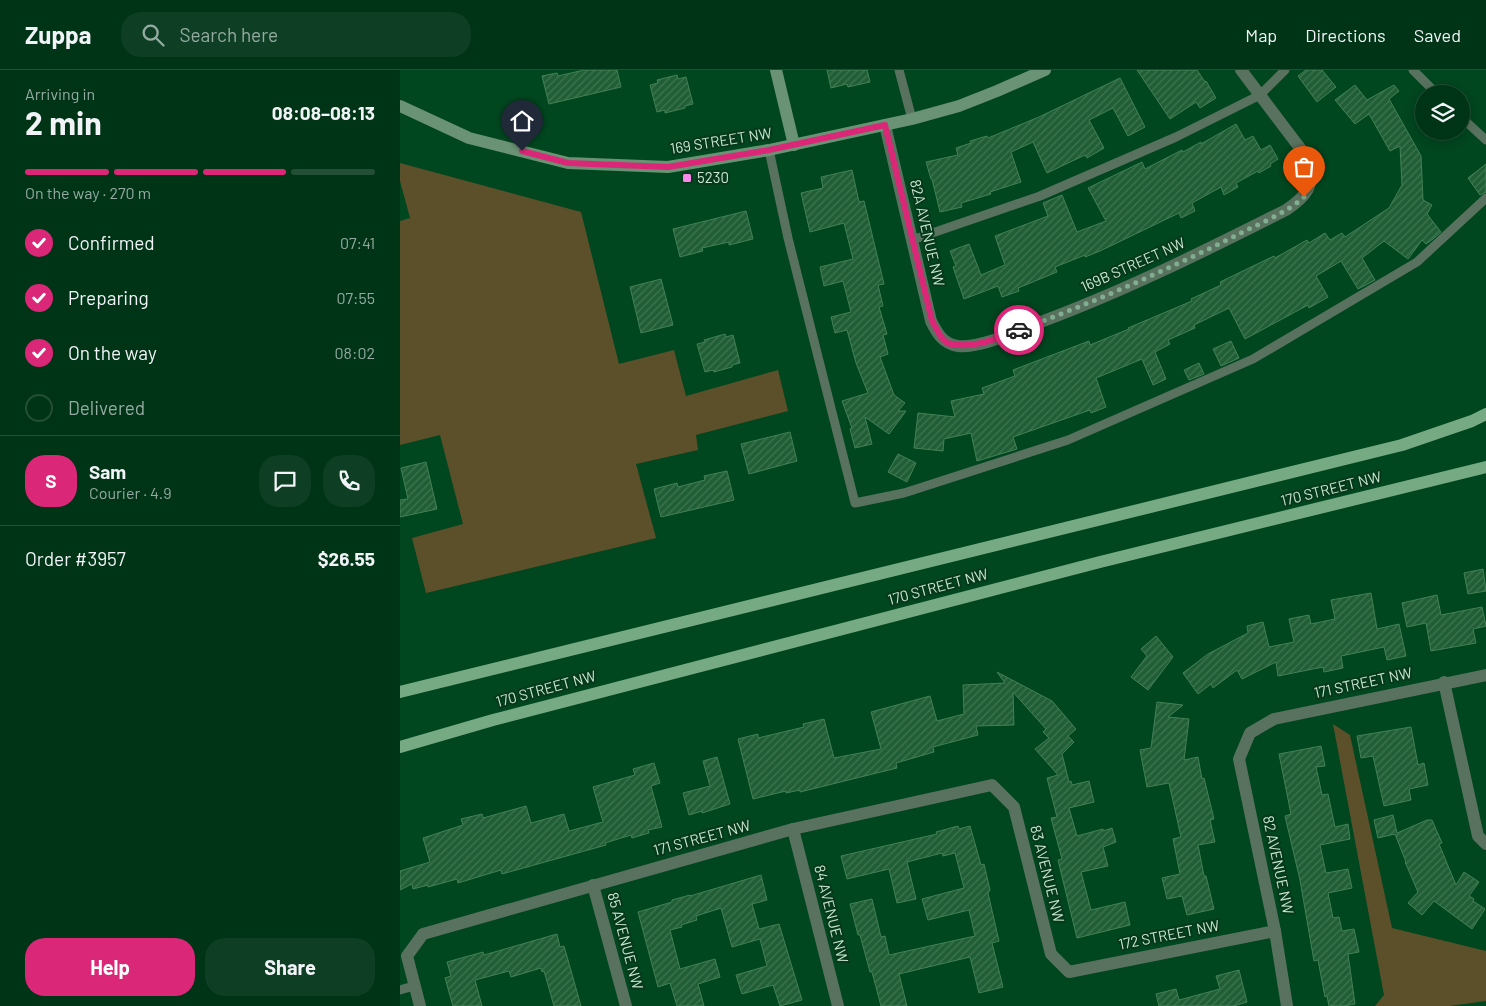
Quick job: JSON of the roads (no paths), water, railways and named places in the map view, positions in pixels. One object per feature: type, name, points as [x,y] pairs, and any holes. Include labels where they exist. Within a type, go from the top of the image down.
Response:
[{"type":"main road","name":"170 STREET NW","points":[[400,692],[1402,445],[1472,421],[1486,414]]},
{"type":"main road","name":"170 STREET NW","points":[[400,748],[494,720],[1100,562],[1486,467]]},
{"type":"street","points":[[776,70],[794,145]]},
{"type":"street","name":"169 STREET NW","points":[[400,106],[469,138],[568,163],[668,167],[769,150],[912,119],[959,106],[1045,70]]},
{"type":"street","points":[[1241,70],[1260,95]]},
{"type":"street","name":"169B STREET NW","points":[[947,343],[966,346],[1004,336],[1050,319],[1156,273],[1286,210],[1304,197],[1312,178],[1309,160],[1260,95]]},
{"type":"street","name":"82A AVENUE NW","points":[[885,125],[932,321],[941,337],[947,343]]},
{"type":"street","name":"171 STREET NW","points":[[1250,733],[1274,719],[1444,682],[1486,675]]},
{"type":"street","points":[[1444,682],[1482,840]]},
{"type":"street","name":"82 AVENUE NW","points":[[1250,733],[1239,759],[1275,931],[1287,1006]]},
{"type":"street","name":"171 STREET NW","points":[[403,955],[423,934],[592,885],[793,830],[992,785]]},
{"type":"street","name":"83 AVENUE NW","points":[[992,785],[1014,807],[1051,954],[1069,972]]},
{"type":"street","name":"84 AVENUE NW","points":[[793,830],[838,1006]]},
{"type":"street","name":"85 AVENUE NW","points":[[592,885],[626,1006]]},
{"type":"street","name":"172 STREET NW","points":[[1069,972],[1275,931]]},
{"type":"street","points":[[403,955],[420,1006]]},
{"type":"lane","points":[[899,70],[912,119]]},
{"type":"lane","points":[[912,240],[1040,196],[1176,137],[1260,95],[1285,70]]},
{"type":"lane","points":[[1413,70],[1428,85]]},
{"type":"lane","points":[[1470,125],[1486,140]]},
{"type":"lane","points":[[769,150],[788,238],[855,503],[904,493],[1068,440],[1253,358],[1417,262],[1486,198]]},
{"type":"lane","points":[[400,990],[414,986]]},
{"type":"place","name":"5230","points":[[687,178]]}]
